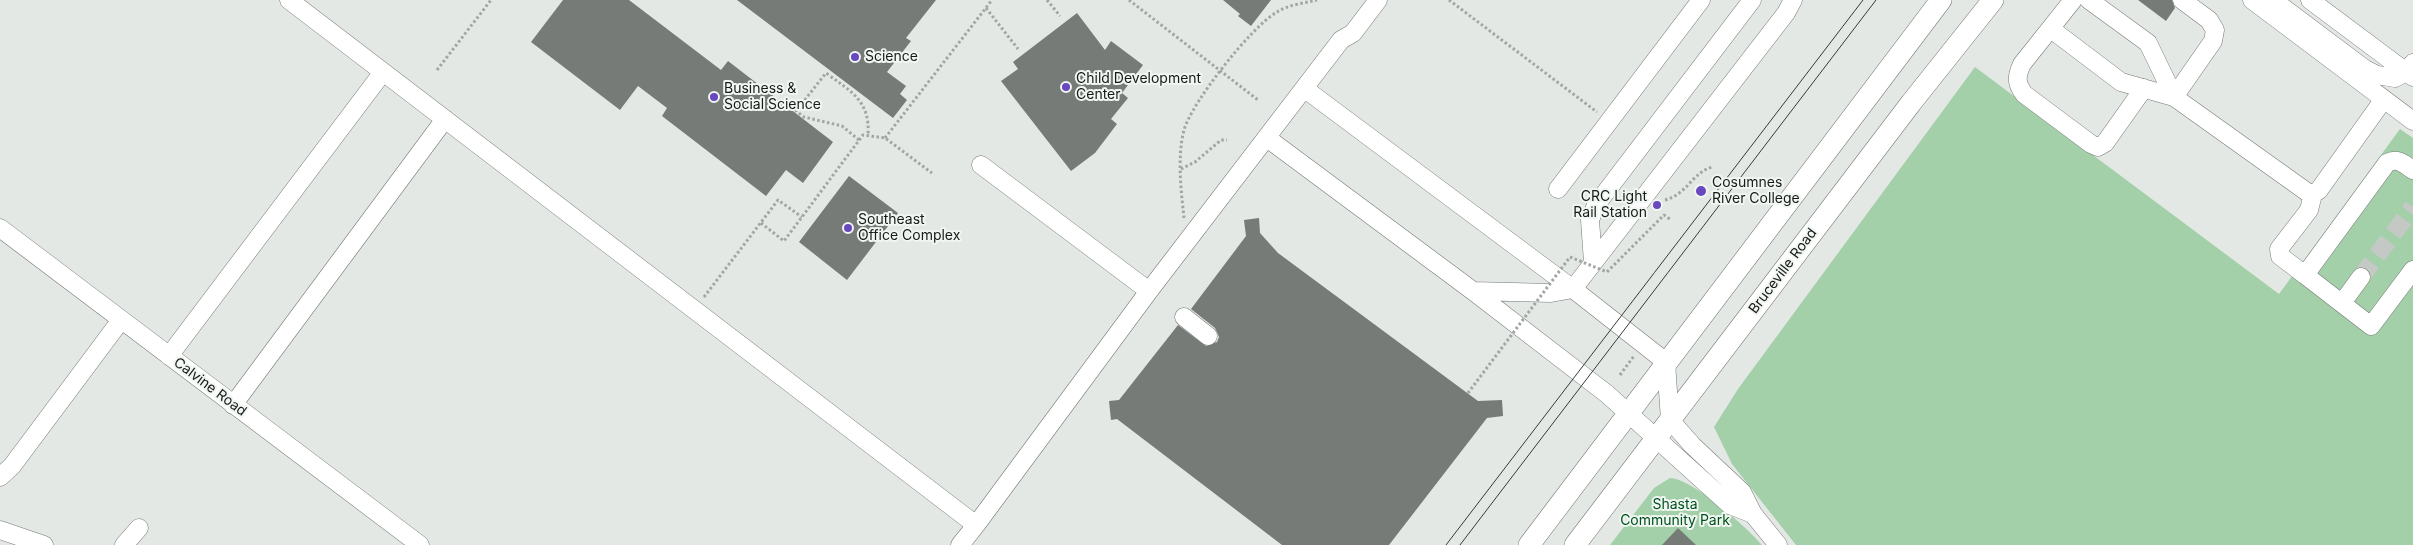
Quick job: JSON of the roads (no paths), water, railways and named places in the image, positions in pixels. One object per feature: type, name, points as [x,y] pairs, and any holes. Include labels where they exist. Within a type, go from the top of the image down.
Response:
[{"type":"main road","points":[[1529,545],[1941,0]]},
{"type":"main road","name":"Bruceville Road","points":[[1575,545],[1921,89],[1993,0]]},
{"type":"street","points":[[289,0],[976,526]]},
{"type":"street","points":[[960,545],[1149,291],[1341,40],[1353,33],[1378,0]]},
{"type":"street","points":[[1558,189],[1701,0]]},
{"type":"street","points":[[1594,262],[1590,220],[1596,205],[1752,0]]},
{"type":"street","points":[[1473,291],[1551,293],[1573,289],[1786,13],[1793,0]]},
{"type":"street","points":[[2072,0],[2022,64],[2017,74],[2017,85],[2024,94],[2091,144],[2098,146],[2105,143],[2144,88]]},
{"type":"street","points":[[2089,0],[2148,43],[2174,97]]},
{"type":"street","points":[[2174,97],[2213,41],[2215,30],[2209,20],[2182,0]]},
{"type":"street","points":[[2252,0],[2413,121]]},
{"type":"street","points":[[2267,0],[2281,6],[2366,69],[2377,75],[2395,78],[2411,70],[2313,1]]},
{"type":"street","points":[[2051,29],[2121,82],[2174,97],[2307,192],[2314,194]]},
{"type":"street","points":[[169,356],[383,72]]},
{"type":"street","points":[[1305,89],[1573,289],[1666,362],[1670,420],[1693,446],[1742,492],[1752,514],[1778,545]]},
{"type":"street","points":[[2367,323],[2280,256],[2279,249],[2309,210],[2314,194],[2319,190],[2384,99]]},
{"type":"street","points":[[233,405],[444,119]]},
{"type":"street","points":[[1267,138],[1473,291],[1628,413],[1655,440],[1730,505],[1752,514]]},
{"type":"street","points":[[2305,275],[2387,163],[2393,160],[2400,161],[2413,170]]},
{"type":"street","points":[[981,165],[1149,291]]},
{"type":"street","name":"Calvine Road","points":[[0,228],[420,545]]},
{"type":"street","points":[[2367,323],[2413,255]]},
{"type":"street","points":[[2367,323],[2413,270]]},
{"type":"street","points":[[2342,303],[2361,277]]},
{"type":"street","points":[[1184,317],[1208,336]]},
{"type":"street","points":[[0,477],[12,466],[120,320]]},
{"type":"street","points":[[124,545],[139,528]]},
{"type":"street","points":[[0,530],[44,545]]},
{"type":"tunnel","points":[[2361,277],[2413,207]]},
{"type":"tram line","points":[[1446,545],[1863,0]]},
{"type":"tram line","points":[[1460,545],[1876,0]]},
{"type":"place","name":"Science","points":[[855,57]]},
{"type":"place","name":"Child Development Center","points":[[1066,87]]},
{"type":"place","name":"Business & Social Science","points":[[714,97]]},
{"type":"place","name":"Cosumnes River College","points":[[1701,191]]},
{"type":"place","name":"CRC Light Rail Station","points":[[1657,205]]},
{"type":"place","name":"Southeast Office Complex","points":[[848,228]]},
{"type":"park label","name":"Shasta Community Park","points":[[1675,514]]}]
